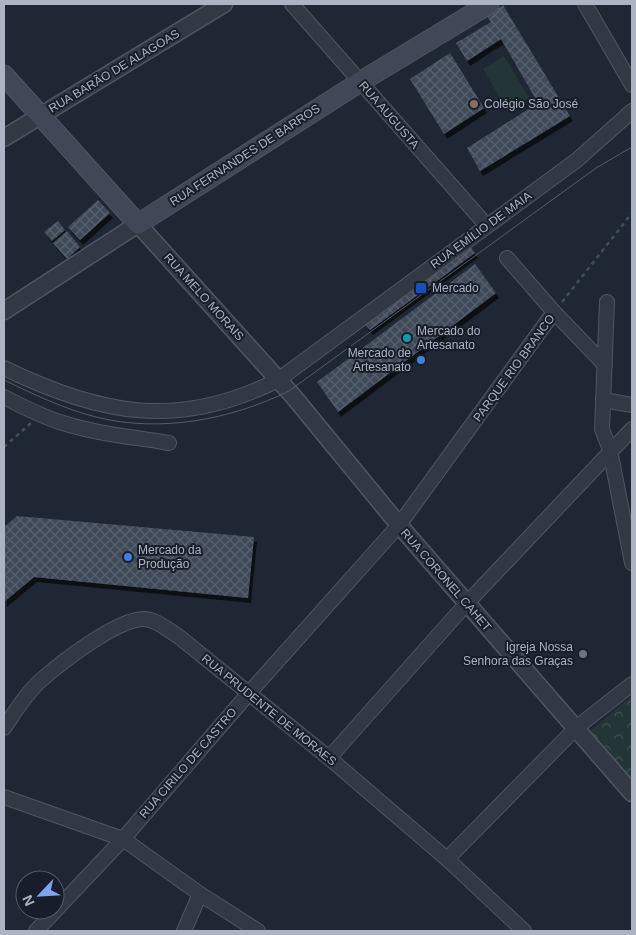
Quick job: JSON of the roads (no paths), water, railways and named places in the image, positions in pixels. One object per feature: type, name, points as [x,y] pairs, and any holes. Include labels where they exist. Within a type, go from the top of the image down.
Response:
[{"type":"main road","name":"RUA FERNANDES DE BARROS","points":[[138,224],[360,82],[489,4]]},
{"type":"main road","name":"RUA MELO MORAIS","points":[[4,75],[138,224]]},
{"type":"street","name":"RUA BARÃO DE ALAGOAS","points":[[4,138],[224,4]]},
{"type":"street","name":"RUA AUGUSTA","points":[[292,4],[487,226]]},
{"type":"street","points":[[585,4],[632,85]]},
{"type":"street","name":"RUA EMÍLIO DE MAIA","points":[[4,368],[53,390],[102,406],[150,411],[173,411],[209,406],[253,393],[278,380],[577,160],[632,110]]},
{"type":"street","name":"RUA FERNANDES DE BARROS","points":[[4,311],[138,224]]},
{"type":"street","name":"RUA MELO MORAIS","points":[[138,224],[293,396],[398,525]]},
{"type":"street","points":[[507,258],[554,312],[605,365]]},
{"type":"street","points":[[607,302],[602,429],[610,450],[632,563]]},
{"type":"street","name":"PARQUE RIO BRANCO","points":[[398,525],[554,312]]},
{"type":"street","points":[[4,397],[40,415],[64,423],[105,433],[169,443]]},
{"type":"street","points":[[603,400],[632,405]]},
{"type":"street","points":[[329,758],[467,603],[610,450],[632,429]]},
{"type":"street","name":"RUA CORONEL CAHET","points":[[398,525],[632,793]]},
{"type":"street","name":"RUA CIRILO DE CASTRO","points":[[36,931],[123,839],[398,525]]},
{"type":"street","name":"RUA PRUDENTE DE MORAES","points":[[4,728],[19,705],[39,682],[74,655],[119,625],[143,619],[151,620],[178,636],[329,758],[447,859],[524,931]]},
{"type":"street","points":[[447,859],[576,728],[632,684]]},
{"type":"street","points":[[4,797],[123,839],[200,894],[258,931]]},
{"type":"street","points":[[184,931],[200,894]]},
{"type":"tram line","points":[[4,380],[72,410],[120,422],[145,424],[194,421],[243,410],[289,391],[596,168],[632,147]]},
{"type":"place","name":"Colégio São José","points":[[474,104]]},
{"type":"place","name":"Mercado","points":[[421,288]]},
{"type":"place","name":"Mercado do Artesanato","points":[[407,338]]},
{"type":"place","name":"Mercado de Artesanato","points":[[421,360]]},
{"type":"place","name":"Mercado da Produção","points":[[128,557]]},
{"type":"place","name":"Igreja Nossa Senhora das Graças","points":[[583,654]]}]
